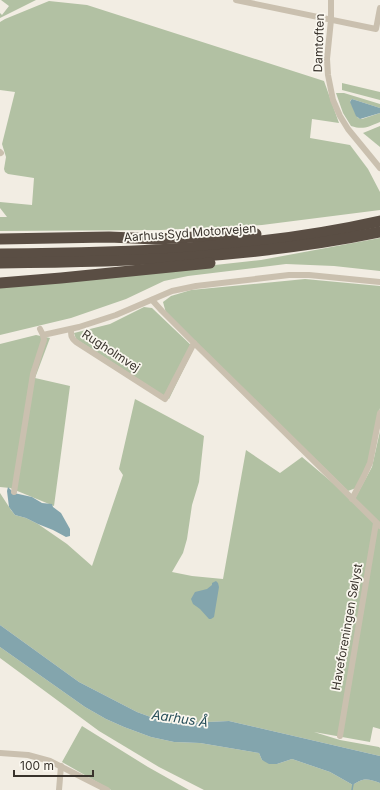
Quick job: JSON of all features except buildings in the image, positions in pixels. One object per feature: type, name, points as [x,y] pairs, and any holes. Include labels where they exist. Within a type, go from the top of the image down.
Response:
[{"type":"highway","name":"Aarhus Syd Motorvejen","points":[[0,263],[147,260],[282,249],[332,241],[367,229],[380,221]]},
{"type":"highway","name":"Aarhus Syd Motorvejen","points":[[0,254],[73,253],[182,248],[367,229],[380,232]]},
{"type":"highway","points":[[0,239],[109,237],[156,239],[367,229]]},
{"type":"highway","points":[[0,283],[221,262],[330,244],[367,229]]},
{"type":"highway","points":[[0,275],[137,271]]},
{"type":"street","points":[[236,0],[376,29],[380,8]]},
{"type":"street","name":"Damtoften","points":[[331,0],[331,20],[327,60],[328,75],[333,100],[348,129],[380,168]]},
{"type":"street","name":"Rugholmvej","points":[[194,343],[165,399],[76,342],[72,339],[71,329],[116,315],[172,291],[196,286],[289,275],[309,275],[380,282]]},
{"type":"street","points":[[152,300],[378,524]]},
{"type":"street","points":[[14,492],[33,374],[44,340],[40,329]]},
{"type":"street","points":[[43,335],[71,329]]},
{"type":"street","points":[[352,499],[370,463],[380,414]]},
{"type":"street","name":"Haveforeningen Sølyst","points":[[340,736],[378,524]]},
{"type":"street","points":[[0,753],[28,755],[50,761],[107,790]]},
{"type":"street","points":[[59,790],[61,766]]},
{"type":"green space","points":[[1,0],[36,0],[0,18],[0,13],[2,15],[9,6]]},
{"type":"green space","points":[[49,1],[87,5],[324,81],[339,123],[312,119],[310,138],[350,145],[368,169],[380,192],[380,210],[262,225],[161,230],[0,231],[0,217],[7,217],[0,208],[0,202],[32,205],[34,178],[8,174],[4,169],[6,157],[2,144],[15,92],[0,90],[0,22]]},
{"type":"green space","points":[[342,83],[380,92],[380,100],[342,90]]},
{"type":"green space","points":[[336,93],[344,93],[380,104],[380,108],[352,99],[350,101],[358,118],[362,119],[380,113],[380,122],[359,128],[351,126],[343,113]]},
{"type":"green space","points":[[380,126],[380,147],[363,133]]},
{"type":"green space","points":[[380,238],[380,271],[334,266],[286,264],[188,276],[164,281],[126,299],[71,318],[0,335],[0,286],[124,275],[261,260]]},
{"type":"green space","points":[[305,279],[380,286],[380,408],[368,463],[356,488],[348,491],[166,313],[163,302],[171,296],[191,290]]},
{"type":"green space","points":[[144,307],[152,308],[194,348],[169,399],[76,339],[74,333],[110,324]]},
{"type":"green space","points":[[36,335],[50,338],[35,378],[70,386],[54,506],[10,488],[0,487],[0,344]]},
{"type":"green space","points":[[135,399],[204,436],[199,482],[192,505],[187,539],[183,553],[172,572],[192,576],[223,579],[246,450],[280,473],[302,457],[353,502],[372,467],[380,431],[380,729],[373,727],[370,742],[314,732],[340,740],[379,747],[380,756],[229,721],[167,723],[137,712],[79,682],[0,625],[0,493],[15,515],[26,518],[38,524],[67,544],[92,566],[123,475],[119,469]]},
{"type":"green space","points":[[0,647],[85,707],[124,727],[151,737],[174,742],[200,743],[259,753],[262,760],[277,764],[292,759],[330,772],[353,785],[363,780],[372,780],[380,783],[380,790],[204,790],[159,767],[99,731],[0,658]]},
{"type":"green space","points":[[82,726],[148,767],[189,790],[111,790],[62,762]]},
{"type":"water","points":[[352,99],[380,108],[380,113],[360,119],[356,116],[350,102]]},
{"type":"water","points":[[8,487],[14,493],[32,497],[42,503],[52,504],[53,507],[61,513],[70,529],[70,536],[66,537],[26,518],[15,515],[9,507]]},
{"type":"water","points":[[216,581],[219,587],[214,617],[209,619],[193,604],[191,599],[195,592],[207,589]]},
{"type":"water","points":[[0,625],[79,682],[137,712],[167,723],[229,721],[380,756],[380,783],[372,780],[363,780],[353,785],[330,772],[292,759],[277,764],[269,764],[262,760],[259,753],[200,743],[174,742],[151,737],[124,727],[85,707],[0,647]]},
{"type":"waterway","points":[[352,790],[353,784]]},
{"type":"water label","name":"Aarhus Å","points":[[180,718]]}]
